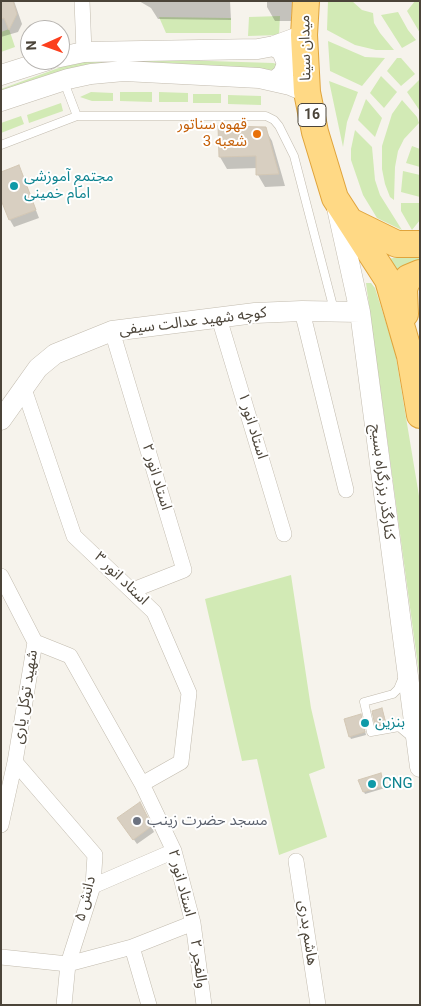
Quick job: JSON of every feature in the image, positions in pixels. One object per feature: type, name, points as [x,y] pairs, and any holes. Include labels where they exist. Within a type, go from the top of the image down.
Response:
[{"type":"highway","name":"میدان سینا","points":[[306,1],[304,34],[307,92],[315,132],[335,198],[352,222],[397,244],[420,244]]},
{"type":"highway","name":"16","points":[[352,222],[388,280],[410,356],[420,416]]},
{"type":"highway","points":[[410,356],[404,289],[408,278],[420,273]]},
{"type":"street","points":[[82,1],[84,52]]},
{"type":"street","points":[[70,55],[84,52],[239,50],[274,46],[304,34]]},
{"type":"street","points":[[274,46],[282,51],[287,64],[283,74],[275,80]]},
{"type":"street","points":[[1,75],[20,69]]},
{"type":"street","points":[[1,102],[63,81],[91,74],[124,71],[275,80],[307,92]]},
{"type":"street","name":"کنارگذر بزرگراه بسیج","points":[[335,198],[360,312],[418,758]]},
{"type":"street","points":[[302,310],[346,490]]},
{"type":"street","name":"کوچه شهید عدالت سیفی","points":[[1,420],[38,368],[55,354],[112,331],[302,310],[360,312]]},
{"type":"street","name":"استاد انور ۱","points":[[219,318],[284,534]]},
{"type":"street","name":"استاد انور ۲","points":[[112,331],[184,570],[133,590]]},
{"type":"street","name":"استاد انور ۳","points":[[24,389],[74,536],[154,612],[189,693],[181,762],[142,784]]},
{"type":"street","name":"شهید توکل یاری","points":[[1,576],[35,642],[15,762],[1,826]]},
{"type":"street","name":"استاد انور ۲","points":[[35,642],[70,656],[142,784],[174,851],[193,923],[132,947],[68,964]]},
{"type":"street","name":"دانش ۵","points":[[15,762],[95,855],[93,886],[68,964],[64,1005]]},
{"type":"street","points":[[93,886],[174,851]]},
{"type":"street","name":"هاشم بدری","points":[[296,861],[318,1005]]},
{"type":"street","name":"والفجر ۲","points":[[193,923],[204,1005]]},
{"type":"street","points":[[132,947],[150,1005]]},
{"type":"street","points":[[1,957],[68,964]]},
{"type":"lane","points":[[63,81],[77,116]]},
{"type":"lane","points":[[1,145],[77,116],[266,116],[274,120],[279,126],[294,156],[334,310]]},
{"type":"lane","points":[[406,668],[398,689],[394,694],[364,702],[371,732],[399,727],[408,733],[418,758]]},
{"type":"green space","points":[[328,1],[352,1],[362,10],[373,13],[374,23],[394,50],[376,50],[355,45],[327,30]]},
{"type":"green space","points":[[415,1],[420,1],[420,33],[407,11]]},
{"type":"green space","points":[[398,12],[416,40],[402,48],[381,15]]},
{"type":"green space","points":[[280,16],[279,35],[248,36],[249,17]]},
{"type":"green space","points":[[159,17],[231,18],[231,33],[166,33]]},
{"type":"green space","points":[[9,29],[15,47],[1,52],[1,32]]},
{"type":"green space","points":[[328,41],[365,57],[385,58],[362,86],[330,71]]},
{"type":"green space","points":[[397,58],[401,58],[415,74],[401,86],[387,71]]},
{"type":"green space","points":[[145,59],[273,63],[277,64],[277,70],[144,67],[1,97],[1,89],[53,70],[70,70],[70,64]]},
{"type":"green space","points":[[381,76],[397,92],[384,108],[370,93]]},
{"type":"green space","points":[[329,81],[358,92],[347,122],[343,147]]},
{"type":"green space","points":[[420,81],[420,111],[407,92]]},
{"type":"green space","points":[[91,92],[113,93],[113,101],[92,101],[80,97]]},
{"type":"green space","points":[[120,92],[152,92],[152,102],[120,101]]},
{"type":"green space","points":[[159,92],[188,93],[188,102],[159,102]]},
{"type":"green space","points":[[193,94],[221,94],[221,103],[193,103]]},
{"type":"green space","points":[[228,95],[261,96],[261,105],[228,104]]},
{"type":"green space","points":[[366,99],[382,118],[375,137],[358,120]]},
{"type":"green space","points":[[402,100],[417,117],[419,123],[404,139],[398,151],[395,167],[394,200],[390,197],[385,184],[382,169],[382,146],[392,114]]},
{"type":"green space","points":[[61,103],[63,111],[29,123],[27,115]]},
{"type":"green space","points":[[21,116],[24,124],[1,133],[1,123]]},
{"type":"green space","points":[[355,130],[372,147],[375,180],[380,195],[402,230],[377,218],[363,195],[351,160]]},
{"type":"green space","points":[[412,146],[420,149],[420,167],[406,163]]},
{"type":"green space","points":[[403,171],[420,175],[420,197],[401,192]]},
{"type":"green space","points":[[401,203],[420,203],[420,220],[412,230],[401,211]]},
{"type":"green space","points":[[420,254],[420,260],[402,266],[394,276],[387,259]]},
{"type":"green space","points":[[366,283],[371,283],[375,288],[395,351],[420,502],[420,681]]},
{"type":"green space","points":[[291,575],[311,708],[325,768],[309,774],[327,837],[279,855],[257,759],[242,761],[205,599]]},
{"type":"building","points":[[1,1],[13,1],[17,14],[9,30],[4,18],[1,19]]},
{"type":"building","points":[[218,126],[266,127],[279,174],[256,175],[256,156],[219,157]]},
{"type":"building","name":"مجتمع آموزشی امام خمینی","points":[[19,165],[36,210],[9,220],[1,200],[1,172]]},
{"type":"building","points":[[382,708],[386,724],[375,726],[372,711]]},
{"type":"building","points":[[361,714],[365,732],[349,737],[344,719]]},
{"type":"building","name":"CNG","points":[[381,773],[384,786],[363,792],[358,780]]},
{"type":"building","name":"مسجد حضرت زینب","points":[[140,802],[152,826],[133,840],[117,818]]},
{"type":"place","name":"قهوه سناتور شعبه 3","points":[[257,134]]},
{"type":"place","name":"مجتمع آموزشی امام خمینی","points":[[14,186]]},
{"type":"place","name":"بنزین","points":[[365,723]]},
{"type":"place","name":"CNG","points":[[372,784]]},
{"type":"place","name":"مسجد حضرت زینب","points":[[137,821]]}]
